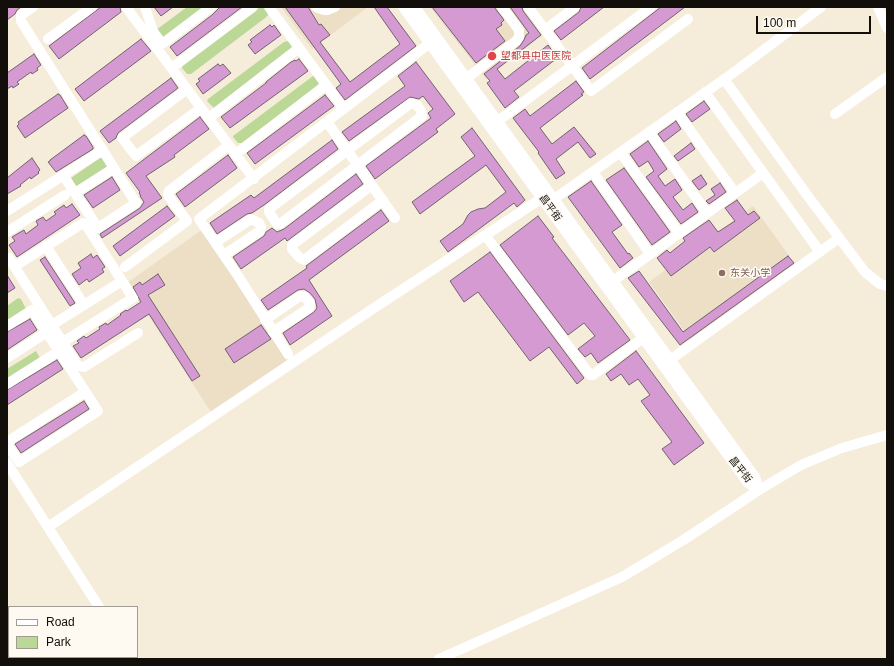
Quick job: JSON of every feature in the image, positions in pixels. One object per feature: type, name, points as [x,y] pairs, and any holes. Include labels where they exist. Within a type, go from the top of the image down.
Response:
[{"type":"street","points":[[33,7],[21,15],[21,21],[136,203],[98,228],[70,194],[63,175]]},
{"type":"street","points":[[48,39],[92,7]]},
{"type":"street","points":[[126,7],[229,146],[257,176]]},
{"type":"street","points":[[145,7],[153,31],[241,150],[257,176]]},
{"type":"street","points":[[162,44],[210,7]]},
{"type":"street","points":[[177,64],[253,7]]},
{"type":"street","points":[[269,7],[344,109]]},
{"type":"street","points":[[316,7],[328,10],[335,7]]},
{"type":"street","name":"昌平街","points":[[403,7],[748,483],[758,490]]},
{"type":"street","name":"昌平街","points":[[415,7],[755,477],[758,490]]},
{"type":"street","points":[[467,78],[516,41],[519,37],[519,30],[502,7]]},
{"type":"street","points":[[528,7],[591,91],[688,19]]},
{"type":"street","points":[[545,30],[575,7]]},
{"type":"street","points":[[498,121],[651,7]]},
{"type":"street","points":[[554,200],[822,7]]},
{"type":"street","points":[[878,7],[887,28]]},
{"type":"street","points":[[288,354],[216,242],[199,219],[430,43]]},
{"type":"street","points":[[214,114],[299,48]]},
{"type":"street","points":[[835,114],[887,77]]},
{"type":"street","points":[[724,79],[865,272],[880,284],[887,286]]},
{"type":"street","points":[[241,150],[326,85]]},
{"type":"street","points":[[187,89],[122,138],[136,156],[201,108]]},
{"type":"street","points":[[705,92],[820,252]]},
{"type":"street","points":[[411,103],[417,105],[421,111],[422,116],[280,224],[277,224],[268,212],[269,209],[347,150],[411,103]]},
{"type":"street","points":[[677,112],[735,193]]},
{"type":"street","points":[[327,122],[395,218]]},
{"type":"street","points":[[649,132],[707,213]]},
{"type":"street","points":[[125,267],[187,221],[168,195],[169,191],[229,146]]},
{"type":"street","points":[[7,211],[103,150]]},
{"type":"street","points":[[621,152],[679,233]]},
{"type":"street","points":[[7,232],[114,168]]},
{"type":"street","points":[[593,172],[650,254]]},
{"type":"street","points":[[613,281],[763,173]]},
{"type":"street","points":[[372,185],[292,245],[292,248],[299,257],[304,260],[383,200]]},
{"type":"street","points":[[48,527],[371,310],[542,198]]},
{"type":"street","points":[[216,242],[251,219],[259,223],[261,227],[260,231],[224,255]]},
{"type":"street","points":[[7,384],[61,347],[133,298],[86,225],[83,223],[46,246],[10,258],[61,347],[85,392],[98,411],[19,462],[7,443],[85,392]]},
{"type":"street","points":[[485,235],[590,375],[593,375],[643,338]]},
{"type":"street","points":[[670,360],[839,238]]},
{"type":"street","points":[[46,246],[84,305]]},
{"type":"street","points":[[7,358],[122,280]]},
{"type":"street","points":[[265,320],[300,296],[305,297],[310,303],[309,308],[273,332]]},
{"type":"street","points":[[7,326],[32,310],[50,328]]},
{"type":"street","points":[[61,347],[78,366],[84,367],[138,333]]},
{"type":"street","points":[[439,659],[622,577],[685,539],[758,490],[812,460],[842,448],[887,435]]},
{"type":"street","points":[[7,463],[98,606]]},
{"type":"shaded area","points":[[281,7],[368,7],[312,49]]},
{"type":"shaded area","name":"望都县中医医院","points":[[430,7],[524,7],[544,34],[486,79]]},
{"type":"shaded area","name":"东关小学","points":[[753,206],[795,264],[691,340],[649,282]]},
{"type":"shaded area","points":[[203,229],[287,361],[211,412],[127,283]]},
{"type":"green space","points":[[187,7],[205,7],[164,38],[156,30]]},
{"type":"green space","points":[[260,7],[267,10],[268,15],[265,18],[191,74],[187,74],[182,68],[183,64]]},
{"type":"green space","points":[[284,42],[291,42],[293,48],[214,108],[207,101]]},
{"type":"green space","points":[[313,76],[316,77],[319,84],[317,87],[242,143],[238,143],[233,137],[233,136]]},
{"type":"green space","points":[[100,158],[103,158],[107,167],[76,187],[71,178]]},
{"type":"green space","points":[[18,298],[21,299],[26,309],[7,322],[7,306]]},
{"type":"green space","points":[[36,351],[40,358],[7,379],[7,369]]},
{"type":"building","points":[[7,7],[21,7],[7,20]]},
{"type":"building","points":[[101,7],[120,7],[121,12],[59,59],[49,46]]},
{"type":"building","points":[[154,7],[173,7],[161,16]]},
{"type":"building","points":[[220,7],[242,7],[177,56],[170,47],[212,15]]},
{"type":"building","points":[[285,7],[308,7],[319,25],[321,24],[330,35],[320,42],[350,82],[400,44],[374,7],[387,7],[416,46],[345,100],[336,88],[341,84]]},
{"type":"building","points":[[432,7],[494,7],[504,20],[501,23],[502,25],[496,29],[505,41],[476,63]]},
{"type":"building","points":[[510,7],[522,7],[523,11],[541,35],[497,69],[505,79],[548,45],[556,56],[556,59],[514,91],[519,97],[505,108],[487,83],[490,81],[484,74],[520,46],[526,35],[529,33]]},
{"type":"building","points":[[581,7],[604,7],[561,40],[554,31],[579,12]]},
{"type":"building","points":[[661,7],[685,7],[590,79],[582,68]]},
{"type":"building","points":[[270,25],[272,27],[274,25],[281,35],[255,54],[248,45],[252,42],[250,40]]},
{"type":"building","points":[[141,39],[151,51],[84,101],[75,89]]},
{"type":"building","points":[[34,54],[41,65],[37,68],[38,70],[32,74],[31,72],[17,82],[19,84],[13,88],[12,86],[7,89],[7,73]]},
{"type":"building","points":[[299,59],[308,71],[230,128],[221,117],[291,62]]},
{"type":"building","points":[[416,62],[455,114],[436,129],[438,132],[375,179],[366,166],[431,118],[428,113],[433,109],[423,96],[419,99],[410,97],[349,141],[342,132],[405,86],[398,76]]},
{"type":"building","points":[[218,64],[220,66],[223,64],[231,73],[203,94],[196,84],[200,81],[198,79]]},
{"type":"building","points":[[171,78],[178,88],[118,133],[116,138],[109,143],[100,131]]},
{"type":"building","points":[[576,81],[584,92],[581,94],[583,95],[540,128],[552,144],[574,127],[596,154],[590,158],[578,142],[556,159],[565,173],[556,179],[538,153],[539,152],[513,118],[525,109],[530,116]]},
{"type":"building","points":[[58,94],[68,108],[25,138],[17,126],[19,124],[18,122]]},
{"type":"building","points":[[325,95],[334,106],[255,164],[247,153]]},
{"type":"building","points":[[704,101],[710,109],[692,122],[686,114]]},
{"type":"building","points":[[200,117],[209,129],[174,155],[175,157],[146,176],[162,198],[102,238],[100,234],[140,208],[144,202],[140,196],[140,192],[126,173]]},
{"type":"building","points":[[676,121],[681,129],[664,142],[658,134]]},
{"type":"building","points":[[472,128],[525,200],[517,207],[514,203],[448,252],[440,241],[463,224],[471,212],[485,208],[506,192],[486,165],[420,214],[412,202],[475,156],[461,137]]},
{"type":"building","points":[[84,135],[93,149],[56,172],[48,162]]},
{"type":"building","points":[[332,140],[338,149],[264,205],[252,213],[247,214],[217,234],[210,223],[251,195],[254,198]]},
{"type":"building","points":[[648,141],[667,169],[658,176],[665,186],[675,179],[682,190],[673,197],[683,210],[692,203],[698,212],[681,224],[646,177],[654,171],[648,161],[639,167],[630,154]]},
{"type":"building","points":[[691,143],[695,149],[678,161],[674,156]]},
{"type":"building","points":[[228,155],[237,168],[185,207],[176,194]]},
{"type":"building","points":[[32,158],[40,170],[38,172],[39,173],[31,179],[30,177],[20,185],[21,186],[7,194],[7,178]]},
{"type":"building","points":[[624,168],[670,232],[652,245],[606,180]]},
{"type":"building","points":[[356,174],[363,184],[287,241],[285,238],[241,269],[233,257],[264,236],[266,232],[272,228],[277,232],[284,229]]},
{"type":"building","points":[[701,175],[707,184],[699,190],[692,181]]},
{"type":"building","points":[[112,177],[120,190],[93,208],[84,195]]},
{"type":"building","points":[[591,181],[622,225],[612,232],[628,254],[629,253],[633,258],[620,268],[568,197]]},
{"type":"building","points":[[720,183],[726,192],[709,204],[706,201],[715,195],[711,189]]},
{"type":"building","points":[[737,200],[748,215],[754,211],[760,218],[714,252],[710,247],[671,276],[657,258],[667,250],[670,253],[685,241],[683,238],[709,220],[718,232],[735,221],[725,208]]},
{"type":"building","points":[[72,204],[80,215],[17,257],[9,245],[15,241],[12,237],[24,230],[26,234],[38,225],[36,221],[43,217],[46,221],[56,214],[54,212],[64,205],[66,208]]},
{"type":"building","points":[[167,206],[175,216],[120,256],[113,246]]},
{"type":"building","points":[[381,210],[389,221],[309,280],[332,316],[290,345],[283,333],[314,312],[317,308],[315,299],[304,289],[298,290],[268,310],[261,300],[307,268],[306,266]]},
{"type":"building","points":[[538,216],[554,237],[552,238],[630,340],[598,363],[591,353],[585,357],[578,349],[595,336],[584,323],[568,335],[500,245]]},
{"type":"building","points":[[490,252],[584,378],[577,384],[549,347],[530,361],[478,292],[464,302],[450,281]]},
{"type":"building","points":[[91,254],[93,258],[97,255],[105,267],[102,269],[104,272],[89,282],[87,279],[79,285],[72,274],[81,268],[78,263]]},
{"type":"building","points":[[788,256],[794,263],[680,345],[628,278],[639,271],[683,332]]},
{"type":"building","points":[[45,257],[75,303],[70,306],[40,260]]},
{"type":"building","points":[[158,274],[165,285],[148,295],[200,376],[192,381],[149,314],[81,358],[73,346],[79,343],[77,341],[84,336],[86,338],[100,329],[99,327],[106,323],[107,325],[121,315],[120,314],[141,302],[133,287],[140,282],[142,285]]},
{"type":"building","points":[[7,275],[15,288],[7,293]]},
{"type":"building","points":[[30,319],[37,330],[7,350],[7,332]]},
{"type":"building","points":[[261,325],[271,339],[234,363],[225,349]]},
{"type":"building","points":[[636,351],[704,443],[674,465],[662,449],[672,442],[641,401],[650,395],[638,379],[629,385],[621,374],[611,381],[606,374]]},
{"type":"building","points":[[57,360],[63,369],[7,405],[7,390]]},
{"type":"building","points":[[84,401],[89,409],[21,453],[15,444]]},
{"type":"place","name":"望都县中医医院","points":[[492,56]]},
{"type":"place","name":"东关小学","points":[[722,273]]}]
